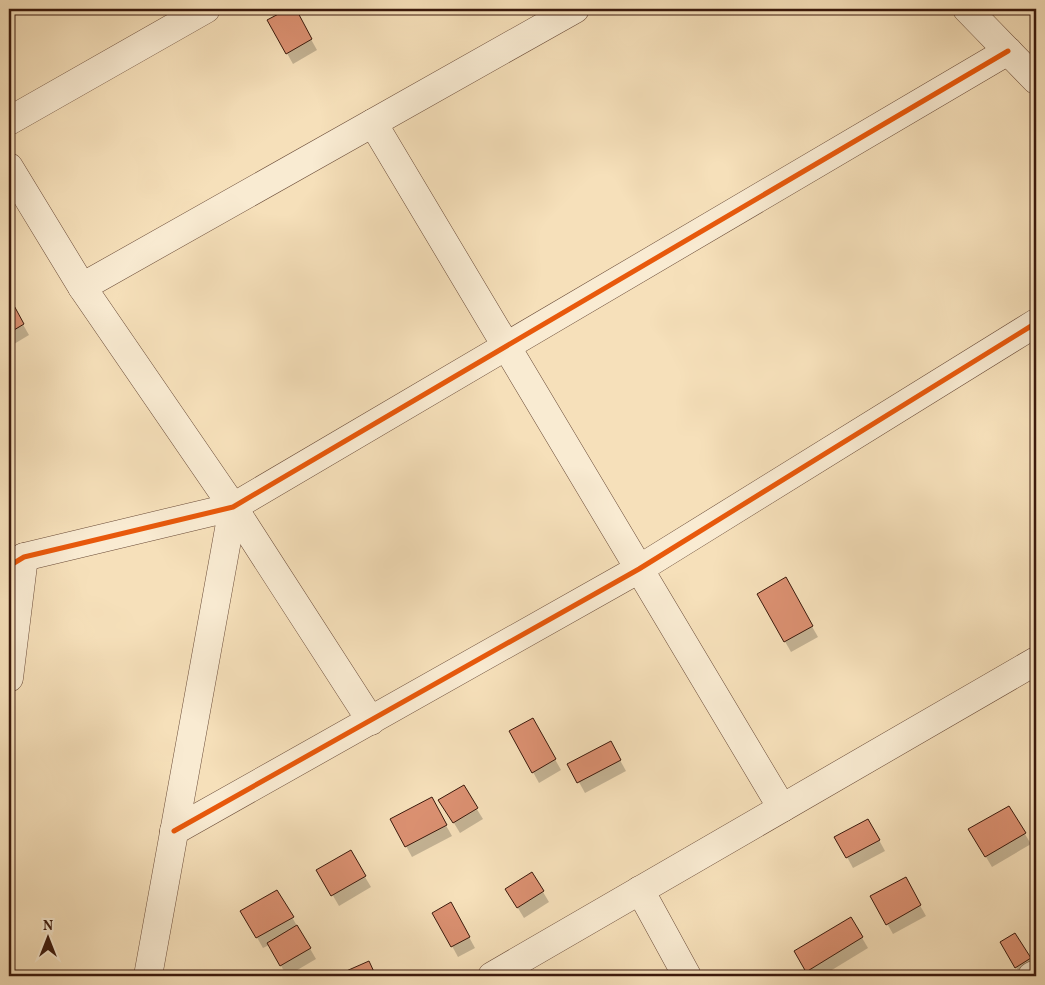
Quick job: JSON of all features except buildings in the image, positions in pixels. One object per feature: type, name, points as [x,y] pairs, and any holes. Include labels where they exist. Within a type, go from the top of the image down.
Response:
[{"type":"street","points":[[9,121],[206,9]]},
{"type":"street","points":[[82,287],[575,9]]},
{"type":"street","points":[[967,9],[1036,80]]},
{"type":"street","points":[[9,678],[16,562],[233,507],[1008,51]]},
{"type":"street","points":[[373,123],[782,808]]},
{"type":"street","points":[[9,167],[82,287],[233,507],[371,721]]},
{"type":"street","points":[[174,831],[639,569],[1036,323]]},
{"type":"street","points":[[148,976],[233,507]]},
{"type":"street","points":[[492,976],[1036,661]]},
{"type":"street","points":[[640,890],[687,976]]},
{"type":"street","points":[[1032,976],[1036,974]]},
{"type":"cycle path","points":[[9,566],[24,557],[233,507],[1008,51]]},
{"type":"cycle path","points":[[174,831],[639,569],[1036,323]]}]
